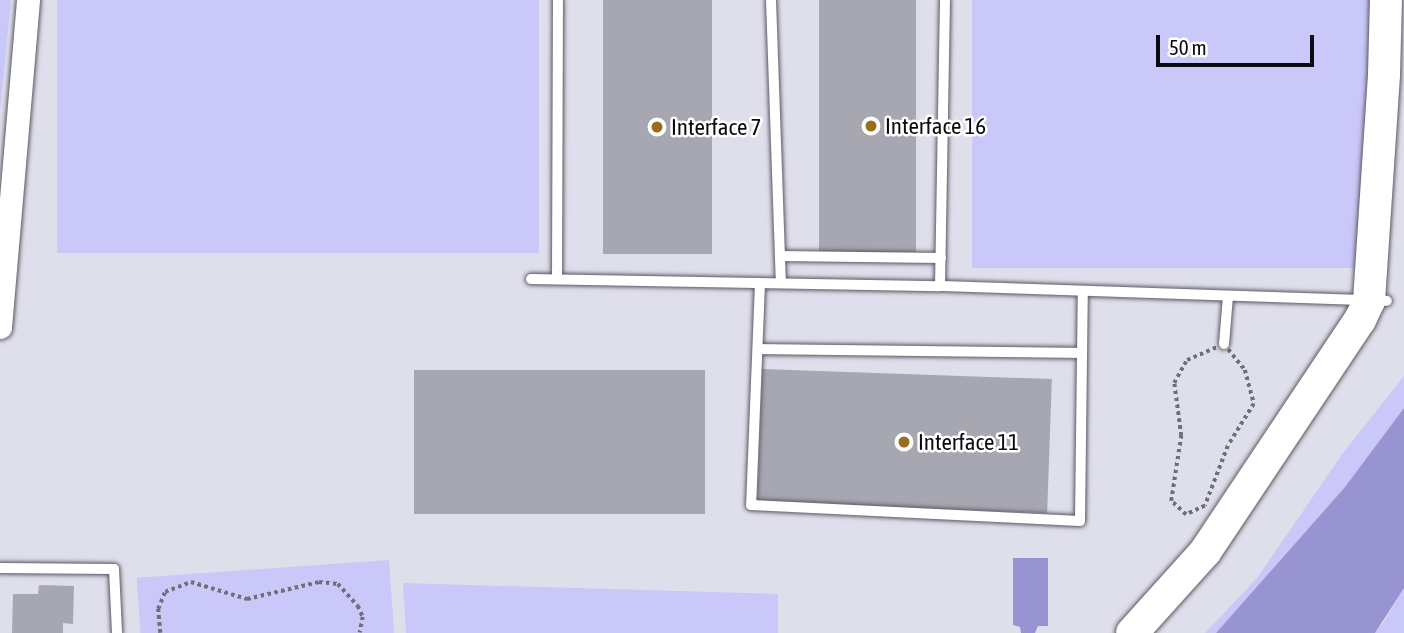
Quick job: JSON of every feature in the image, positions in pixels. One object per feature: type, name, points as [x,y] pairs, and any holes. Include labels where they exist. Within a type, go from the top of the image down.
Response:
[{"type":"street","points":[[0,327],[28,0]]},
{"type":"street","points":[[1132,633],[1205,552],[1360,320],[1378,301],[1386,0]]},
{"type":"street","points":[[1157,633],[1224,556],[1368,343],[1378,301],[1402,0]]},
{"type":"lane","points":[[557,279],[558,0]]},
{"type":"lane","points":[[771,0],[781,284]]},
{"type":"lane","points":[[940,286],[945,0]]},
{"type":"lane","points":[[780,256],[941,258]]},
{"type":"lane","points":[[531,279],[940,286],[1378,301]]},
{"type":"lane","points":[[760,283],[751,505],[1080,521],[1083,291]]},
{"type":"lane","points":[[1224,344],[1228,296]]},
{"type":"lane","points":[[758,349],[1082,353]]},
{"type":"lane","points":[[0,568],[114,569],[117,633]]},
{"type":"path","points":[[1224,344],[1245,370],[1254,404],[1228,446],[1205,506],[1186,515],[1171,501],[1181,436],[1174,383],[1187,360],[1224,344]]},
{"type":"path","points":[[160,633],[158,609],[165,592],[191,582],[247,599],[319,582],[338,584],[358,606],[363,617],[360,633]]},
{"type":"shaded area","points":[[0,0],[11,0],[0,111]]},
{"type":"shaded area","points":[[57,0],[539,0],[539,253],[57,253]]},
{"type":"shaded area","points":[[972,0],[1380,0],[1380,268],[972,268]]},
{"type":"shaded area","points":[[1404,376],[1404,408],[1345,487],[1216,633],[1205,633],[1257,578],[1343,453]]},
{"type":"shaded area","points":[[1404,408],[1404,588],[1375,633],[1216,633],[1345,487]]},
{"type":"shaded area","points":[[1013,558],[1048,558],[1048,626],[1038,626],[1035,633],[1021,633],[1020,627],[1013,625]]},
{"type":"shaded area","points":[[389,560],[394,633],[140,633],[137,578]]},
{"type":"shaded area","points":[[403,583],[778,594],[778,633],[406,633]]},
{"type":"shaded area","points":[[1404,588],[1404,633],[1375,633],[1383,623]]},
{"type":"building","name":"Interface 7","points":[[603,0],[712,0],[712,254],[603,254]]},
{"type":"building","name":"Interface 16","points":[[819,0],[916,0],[916,252],[819,252]]},
{"type":"building","name":"Interface 11","points":[[762,369],[1052,379],[1047,513],[757,503]]},
{"type":"building","points":[[414,370],[705,370],[705,514],[414,514]]},
{"type":"building","points":[[39,585],[74,586],[73,624],[63,623],[63,633],[12,633],[13,594],[38,594]]},
{"type":"place","name":"Interface 16","points":[[871,126]]},
{"type":"place","name":"Interface 7","points":[[657,127]]},
{"type":"place","name":"Interface 11","points":[[904,442]]}]
